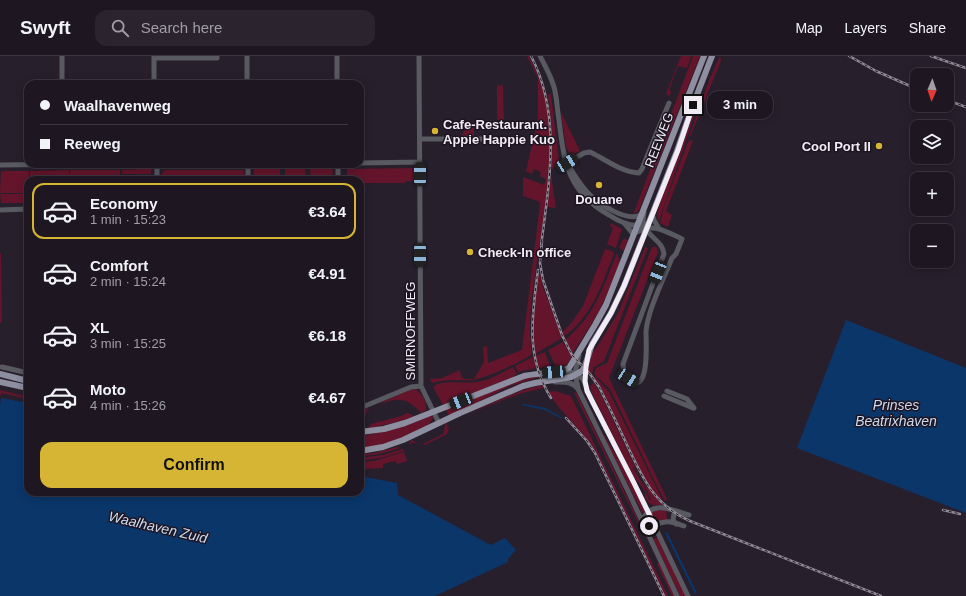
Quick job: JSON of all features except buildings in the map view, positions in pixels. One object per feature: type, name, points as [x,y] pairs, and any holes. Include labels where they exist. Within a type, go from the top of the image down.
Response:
[{"type":"main road","name":"REEWEG","points":[[645,227],[643,211],[704,56]]},
{"type":"main road","name":"REEWEG","points":[[575,375],[584,368],[592,344],[618,298],[645,227],[678,150],[693,105],[712,56]]},
{"type":"main road","name":"REEWEG","points":[[560,371],[567,369],[570,366],[606,305],[633,234],[645,227]]},
{"type":"main road","points":[[364,432],[384,429],[402,424],[535,373],[560,371]]},
{"type":"main road","points":[[0,374],[24,380]]},
{"type":"main road","points":[[364,450],[391,444],[517,388],[575,375]]},
{"type":"main road","points":[[0,382],[24,387]]},
{"type":"street","points":[[62,56],[62,80]]},
{"type":"street","points":[[154,80],[154,57],[217,58],[217,56]]},
{"type":"street","points":[[247,56],[247,80]]},
{"type":"street","points":[[337,56],[338,80]]},
{"type":"street","name":"SMIRNOFFWEG","points":[[420,56],[421,386],[439,423]]},
{"type":"street","points":[[540,56],[554,85],[569,175],[586,199],[605,213],[624,223],[653,227],[682,239],[676,254],[672,258],[647,324],[645,372],[642,380],[639,383],[636,383],[624,373],[623,364],[664,254],[662,246],[645,227]]},
{"type":"street","name":"REEWEG","points":[[567,163],[584,153],[590,152],[610,163],[632,172],[639,173],[669,103]]},
{"type":"street","points":[[420,139],[483,139]]},
{"type":"street","points":[[364,162],[420,162]]},
{"type":"street","points":[[567,163],[584,188],[600,203],[630,217],[636,217],[643,211]]},
{"type":"street","points":[[0,165],[24,165]]},
{"type":"street","points":[[0,210],[24,209]]},
{"type":"street","points":[[652,213],[659,229]]},
{"type":"street","points":[[624,223],[633,234],[645,227]]},
{"type":"street","name":"REEWEG","points":[[579,351],[575,375],[576,386],[643,522],[677,596]]},
{"type":"street","name":"REEWEG","points":[[586,362],[584,382],[586,389],[648,511],[688,596]]},
{"type":"street","points":[[2,367],[24,372]]},
{"type":"street","points":[[560,371],[575,375],[584,382]]},
{"type":"street","points":[[535,383],[561,382],[570,383],[576,386]]},
{"type":"street","points":[[364,406],[411,387],[421,386]]},
{"type":"street","points":[[664,396],[694,408],[687,399],[667,391]]},
{"type":"street","points":[[644,503],[654,508],[668,508],[685,514],[676,512],[673,516],[673,521],[676,524]]},
{"type":"street","points":[[654,508],[648,511],[643,522],[649,526],[655,526],[663,522],[684,526]]},
{"type":"shaded area","points":[[527,56],[529,56],[544,92],[550,138],[546,200],[531,308],[530,331],[532,354],[512,365],[477,379],[432,383],[430,379],[442,378],[460,370],[461,376],[464,379],[474,379],[484,362],[483,347],[487,346],[488,363],[522,350],[540,204],[540,202],[523,196],[523,177],[544,185],[546,179],[540,176],[541,172],[534,169],[532,174],[526,171],[538,119],[538,79]]},
{"type":"shaded area","points":[[681,56],[691,56],[687,68],[678,66],[669,90],[671,91],[670,96],[666,94]]},
{"type":"shaded area","points":[[693,56],[700,56],[639,210],[633,215]]},
{"type":"shaded area","points":[[720,56],[721,61],[690,137],[689,136],[710,78]]},
{"type":"shaded area","points":[[497,85],[503,86],[504,120],[497,120]]},
{"type":"shaded area","points":[[548,94],[551,94],[559,161],[552,170],[552,133]]},
{"type":"shaded area","points":[[696,107],[697,108],[659,221],[657,216],[659,205]]},
{"type":"shaded area","points":[[561,112],[580,151],[574,154],[569,152],[566,147]]},
{"type":"shaded area","points":[[468,126],[474,126],[474,136],[461,136]]},
{"type":"shaded area","points":[[690,140],[693,141],[666,211],[672,215],[668,227],[660,223],[664,207],[687,144]]},
{"type":"shaded area","points":[[415,168],[415,181],[406,181],[405,183],[364,183],[364,176],[347,176],[347,169]]},
{"type":"shaded area","points":[[151,169],[151,174],[122,174],[122,170]]},
{"type":"shaded area","points":[[254,169],[280,169],[280,176],[253,176]]},
{"type":"shaded area","points":[[285,169],[305,169],[306,176],[285,176]]},
{"type":"shaded area","points":[[310,169],[333,170],[332,176],[311,176]]},
{"type":"shaded area","points":[[69,170],[69,176],[30,176],[30,171]]},
{"type":"shaded area","points":[[70,170],[120,170],[120,176],[70,176]]},
{"type":"shaded area","points":[[165,170],[244,170],[245,176],[162,176],[162,173]]},
{"type":"shaded area","points":[[1,171],[29,171],[29,176],[24,176],[24,193],[0,193]]},
{"type":"shaded area","points":[[551,176],[556,207],[555,208],[547,207]]},
{"type":"shaded area","points":[[0,194],[24,194],[24,203],[1,203]]},
{"type":"shaded area","points":[[611,223],[622,229],[616,248],[607,244],[613,228],[610,226]]},
{"type":"shaded area","points":[[623,239],[628,240],[624,251],[619,248]]},
{"type":"shaded area","points":[[645,247],[648,248],[604,361],[594,367],[591,376],[588,371],[591,355],[618,313]]},
{"type":"shaded area","points":[[652,247],[657,247],[658,252],[609,378],[667,499],[665,501],[610,389],[594,374],[596,368],[607,363]]},
{"type":"shaded area","points":[[605,249],[612,251],[614,254],[600,289],[581,320],[563,337],[561,334],[572,322],[583,306]]},
{"type":"shaded area","points":[[1,253],[2,323],[0,323]]},
{"type":"shaded area","points":[[617,253],[620,262],[605,299],[597,315],[573,353],[565,340],[584,321],[591,311]]},
{"type":"shaded area","points":[[539,273],[562,338],[535,354],[532,326]]},
{"type":"shaded area","points":[[563,342],[572,356],[566,365],[557,369],[548,350]]},
{"type":"shaded area","points":[[545,352],[550,366],[538,368],[535,356]]},
{"type":"shaded area","points":[[533,357],[536,368],[518,372],[515,366]]},
{"type":"shaded area","points":[[513,367],[517,374],[511,378],[443,405],[433,387],[447,382],[471,382],[486,380]]},
{"type":"shaded area","points":[[538,375],[539,377],[510,386],[449,416],[446,409],[510,383]]},
{"type":"shaded area","points":[[595,376],[609,392],[664,503],[653,491],[641,473],[602,390],[594,378]]},
{"type":"shaded area","points":[[593,381],[640,477],[634,467],[633,468],[644,486],[649,500],[651,500],[643,482],[662,505],[652,505],[645,498],[645,492],[633,476],[592,393],[590,386],[593,384]]},
{"type":"shaded area","points":[[542,385],[543,388],[522,393],[464,415],[523,390]]},
{"type":"shaded area","points":[[415,389],[422,395],[426,404],[426,410],[421,413],[406,401],[397,400],[378,404],[409,390]]},
{"type":"shaded area","points":[[0,390],[24,396],[24,398],[2,393],[0,396]]},
{"type":"shaded area","points":[[555,391],[571,396],[668,596],[665,596],[595,450],[548,392]]},
{"type":"shaded area","points":[[576,392],[646,536],[645,537],[574,393]]},
{"type":"shaded area","points":[[369,408],[364,417],[364,413],[364,410]]},
{"type":"shaded area","points":[[407,413],[414,417],[367,429],[371,424]]},
{"type":"shaded area","points":[[430,416],[433,417],[429,424],[395,441],[364,448],[364,435],[396,429]]},
{"type":"shaded area","points":[[446,422],[449,429],[447,434],[425,445],[416,442],[409,444],[411,440],[423,444],[443,434]]},
{"type":"shaded area","points":[[603,435],[626,472],[645,511],[643,514]]},
{"type":"shaded area","points":[[397,447],[400,448],[375,455],[364,456],[364,454],[374,453]]},
{"type":"shaded area","points":[[403,449],[404,451],[385,457],[364,460],[364,457],[383,455]]},
{"type":"shaded area","points":[[404,452],[407,461],[397,464],[396,461],[383,464],[383,468],[364,469],[364,462],[374,461]]},
{"type":"shaded area","points":[[666,509],[667,520],[661,520],[655,523],[651,512]]},
{"type":"shaded area","points":[[658,537],[686,596],[680,596],[653,539]]},
{"type":"shaded area","points":[[659,563],[675,596],[672,596],[657,564]]},
{"type":"water","name":"Prinses Beatrixhaven","points":[[846,320],[966,368],[966,513],[797,448]]},
{"type":"water","name":"Waalhaven Zuid","points":[[1,398],[24,402],[24,496],[364,496],[364,477],[397,483],[398,495],[491,545],[505,538],[516,550],[508,559],[508,562],[435,596],[0,596]]},
{"type":"water","points":[[524,404],[545,408],[562,419],[545,410],[521,405]]},
{"type":"water","points":[[667,532],[697,593],[695,594],[665,533]]},
{"type":"railway","points":[[531,56],[541,79],[547,102],[550,125],[550,174],[541,246]]},
{"type":"railway","points":[[849,56],[876,71],[910,86]]},
{"type":"railway","points":[[931,56],[966,68]]},
{"type":"railway","points":[[954,103],[966,107]]},
{"type":"railway","points":[[542,241],[540,263],[543,280],[562,335],[572,355],[590,374],[599,387],[644,480],[658,499],[678,515],[690,521],[881,596]]},
{"type":"railway","points":[[538,270],[532,336],[537,367],[551,398]]},
{"type":"railway","points":[[566,418],[587,441],[595,453],[664,596]]},
{"type":"railway","points":[[943,510],[960,514]]},
{"type":"place","name":"Cafe-Restaurant. Appie Happie Kuo","points":[[435,131]]},
{"type":"place","name":"Cool Port II","points":[[879,146]]},
{"type":"place","name":"Douane","points":[[599,185]]},
{"type":"place","name":"Check-In office","points":[[470,252]]},
{"type":"route","points":[[649,526],[655,526],[587,391],[585,381],[586,367],[589,350],[611,313],[624,286],[656,202],[678,150],[693,105]]}]
